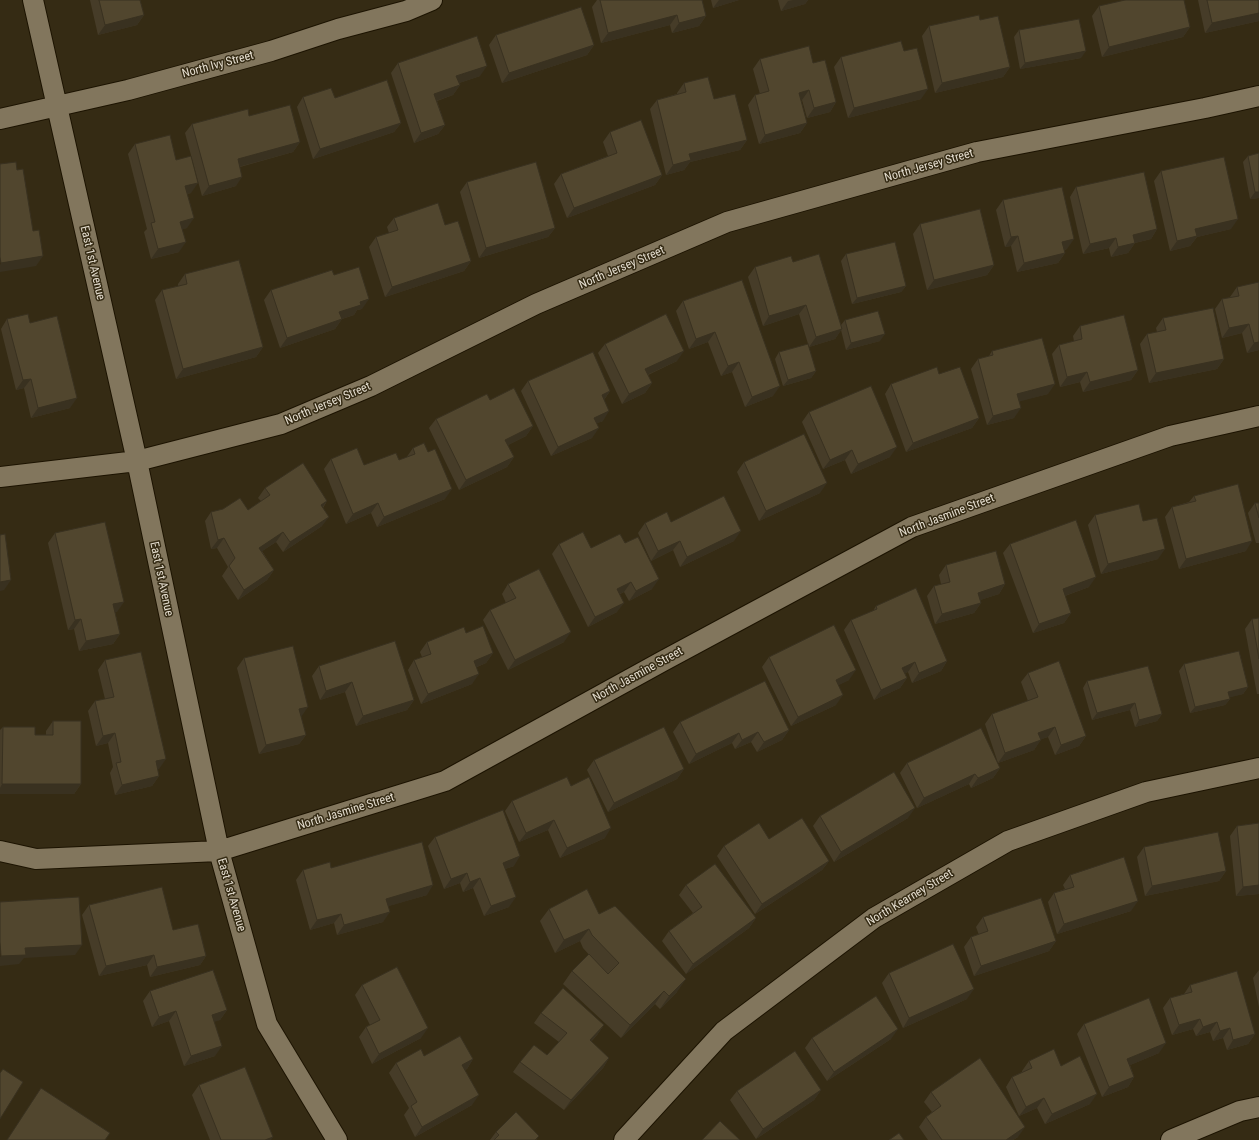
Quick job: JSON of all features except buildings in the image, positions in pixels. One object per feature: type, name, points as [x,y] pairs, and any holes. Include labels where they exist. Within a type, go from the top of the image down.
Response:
[{"type":"street","name":"East 1st Avenue","points":[[33,0],[137,461],[219,851],[266,1024],[337,1140]]},
{"type":"street","name":"North Ivy Street","points":[[0,119],[128,90],[271,51],[338,29],[406,10],[432,0]]},
{"type":"street","name":"North Jersey Street","points":[[0,477],[137,461],[282,424],[371,386],[536,304],[728,222],[977,152],[1205,108],[1259,96]]},
{"type":"street","name":"North Jasmine Street","points":[[0,851],[36,859],[219,851],[444,781],[912,527],[1170,436],[1259,416]]},
{"type":"street","name":"North Kearney Street","points":[[624,1140],[724,1031],[874,918],[1008,841],[1146,792],[1259,768]]},
{"type":"street","points":[[1171,1140],[1240,1111],[1259,1107]]}]
